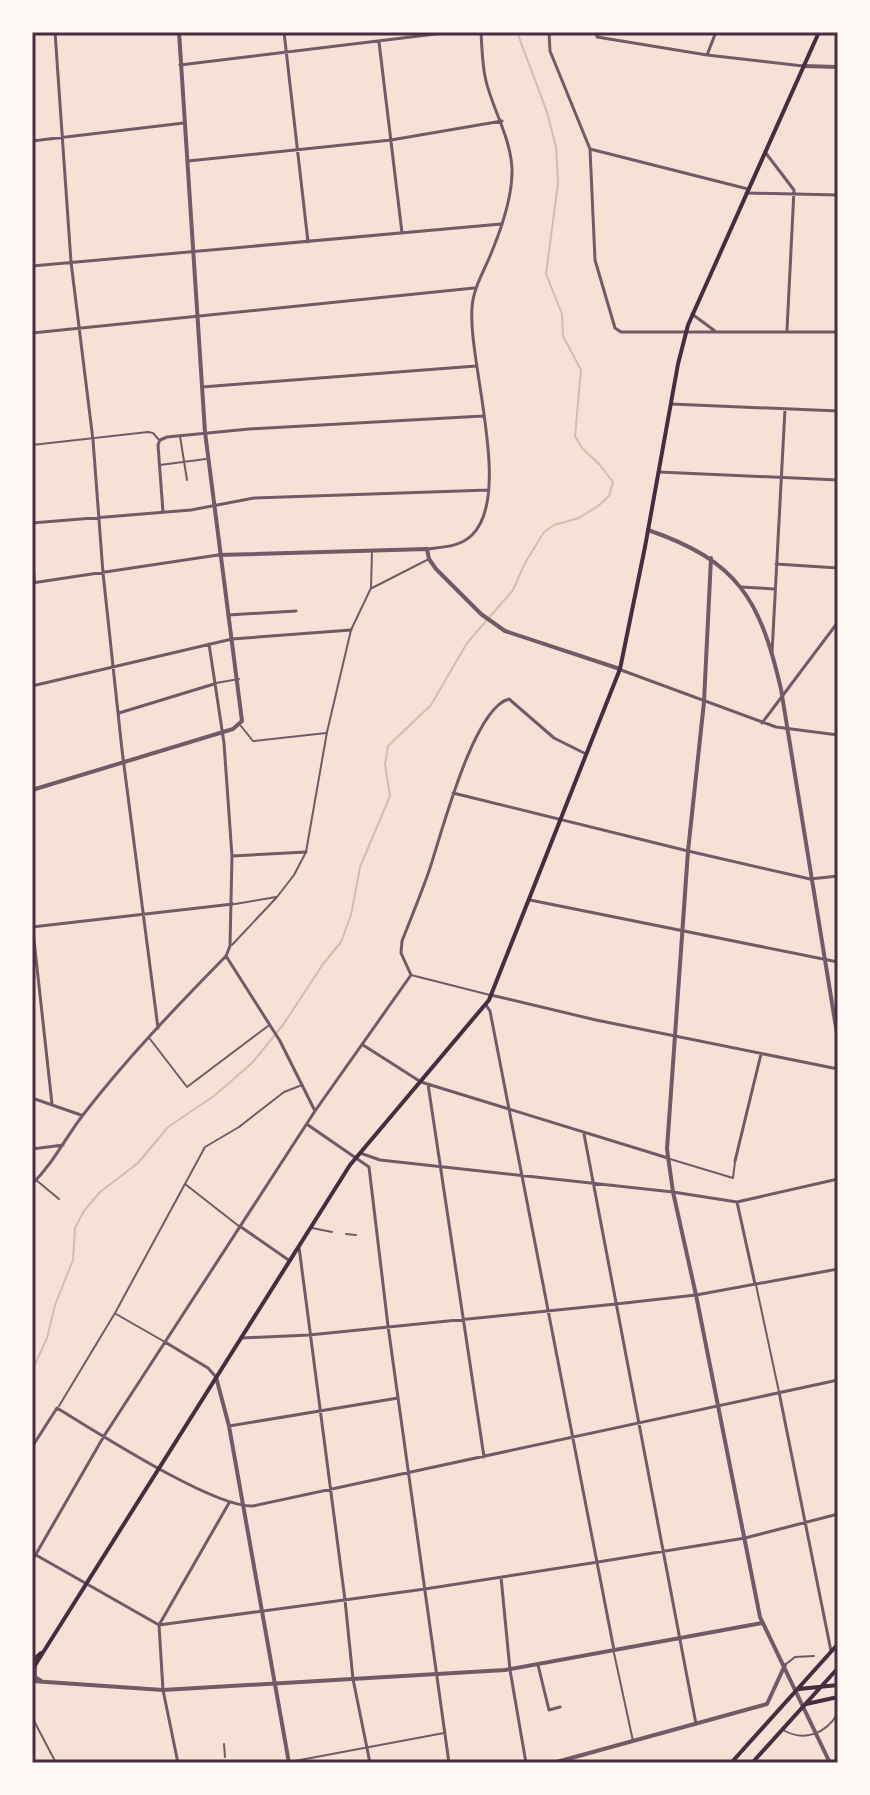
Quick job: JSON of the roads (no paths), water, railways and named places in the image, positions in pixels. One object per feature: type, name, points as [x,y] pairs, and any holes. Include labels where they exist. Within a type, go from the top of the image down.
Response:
[{"type":"main road","points":[[34,1668],[358,1154],[486,1005],[491,995],[620,669],[686,331],[819,32]]},
{"type":"main road","points":[[731,1763],[838,1644]]},
{"type":"main road","points":[[32,1661],[42,1652]]},
{"type":"main road","points":[[752,1763],[838,1668]]},
{"type":"main road","points":[[796,1690],[838,1685]]},
{"type":"main road","points":[[804,1705],[838,1697]]},
{"type":"street","points":[[55,32],[71,262],[93,440],[103,573],[158,1028]]},
{"type":"street","points":[[179,32],[205,432],[219,555],[239,679],[243,713],[240,725]]},
{"type":"street","points":[[284,32],[308,242]]},
{"type":"street","points":[[180,65],[452,32]]},
{"type":"street","points":[[32,551],[34,582],[219,555],[427,549],[457,545],[472,536],[484,514],[489,490],[489,456],[476,366],[472,309],[476,288],[510,194],[512,170],[502,121],[485,77],[481,32]]},
{"type":"street","points":[[549,32],[550,51],[590,149],[595,260],[617,330],[838,332]]},
{"type":"street","points":[[707,55],[716,32]]},
{"type":"street","points":[[597,35],[707,55],[838,67]]},
{"type":"street","points":[[379,41],[402,233]]},
{"type":"street","points":[[186,161],[391,140],[502,121]]},
{"type":"street","points":[[32,141],[184,123]]},
{"type":"street","points":[[590,149],[747,191],[793,196],[838,195]]},
{"type":"street","points":[[765,152],[793,188],[787,331]]},
{"type":"street","points":[[32,266],[501,224]]},
{"type":"street","points":[[32,333],[476,288]]},
{"type":"street","points":[[692,314],[715,331]]},
{"type":"street","points":[[202,387],[476,366]]},
{"type":"street","points":[[671,404],[838,411]]},
{"type":"street","points":[[772,653],[785,409]]},
{"type":"street","points":[[160,440],[205,432],[483,416]]},
{"type":"street","points":[[32,445],[153,433],[160,440],[163,512]]},
{"type":"street","points":[[180,435],[187,480]]},
{"type":"street","points":[[159,465],[208,458]]},
{"type":"street","points":[[659,472],[838,480]]},
{"type":"street","points":[[32,523],[163,512],[254,498],[489,490]]},
{"type":"street","points":[[648,530],[711,558],[740,587],[759,618],[772,653],[782,696],[838,1040]]},
{"type":"street","points":[[427,549],[429,559],[481,614],[496,626],[519,637],[620,669],[762,723],[787,730],[838,735]]},
{"type":"street","points":[[230,946],[277,897],[306,852],[327,732],[351,630],[371,588],[373,550]]},
{"type":"street","points":[[711,558],[704,702],[688,851],[667,1149],[673,1192],[762,1623],[830,1763]]},
{"type":"street","points":[[371,588],[429,559]]},
{"type":"street","points":[[776,564],[838,568]]},
{"type":"street","points":[[740,587],[775,589]]},
{"type":"street","points":[[228,615],[296,611]]},
{"type":"street","points":[[762,723],[838,622]]},
{"type":"street","points":[[32,686],[232,639],[351,630]]},
{"type":"street","points":[[59,1199],[34,1182],[82,1115],[226,956],[230,946],[232,856],[223,732],[209,644]]},
{"type":"street","points":[[119,713],[239,679]]},
{"type":"street","points":[[411,975],[401,953],[402,941],[429,872],[453,793],[469,753],[492,710],[504,700],[514,701],[554,738],[587,754]]},
{"type":"street","points":[[240,725],[253,741],[327,732]]},
{"type":"street","points":[[32,790],[240,725]]},
{"type":"street","points":[[453,793],[810,879],[838,876]]},
{"type":"street","points":[[232,856],[306,852]]},
{"type":"street","points":[[52,1104],[32,925],[144,915],[277,897]]},
{"type":"street","points":[[530,900],[838,962]]},
{"type":"street","points":[[226,956],[280,1041],[315,1111]]},
{"type":"street","points":[[411,975],[537,1008],[838,1069]]},
{"type":"street","points":[[411,975],[315,1111],[104,1436],[33,1558],[86,1582],[159,1625],[425,1589],[745,1538],[838,1514]]},
{"type":"street","points":[[486,1005],[490,1011],[633,1742]]},
{"type":"street","points":[[149,1038],[187,1087],[271,1027]]},
{"type":"street","points":[[363,1045],[421,1082],[733,1178],[761,1054]]},
{"type":"street","points":[[428,1084],[484,1457]]},
{"type":"street","points":[[32,1447],[115,1313],[205,1147],[239,1127],[284,1092],[303,1085]]},
{"type":"street","points":[[32,1098],[82,1115]]},
{"type":"street","points":[[308,1125],[358,1154],[380,1160],[673,1192],[737,1202],[838,1179]]},
{"type":"street","points":[[584,1134],[696,1724]]},
{"type":"street","points":[[32,1149],[63,1145]]},
{"type":"street","points":[[358,1154],[369,1167],[449,1763]]},
{"type":"street","points":[[369,1167],[380,1160]]},
{"type":"street","points":[[184,1183],[290,1261]]},
{"type":"street","points":[[737,1202],[831,1652]]},
{"type":"street","points":[[311,1227],[332,1232]]},
{"type":"street","points":[[346,1234],[356,1235]]},
{"type":"street","points":[[299,1247],[353,1679],[370,1763]]},
{"type":"street","points":[[241,1338],[309,1335],[696,1295],[838,1269]]},
{"type":"street","points":[[115,1313],[208,1368],[216,1377],[229,1426],[287,1763],[444,1733]]},
{"type":"street","points":[[57,1408],[159,1468],[243,1507],[838,1380]]},
{"type":"street","points":[[229,1426],[398,1398]]},
{"type":"street","points":[[178,1763],[163,1690],[159,1625],[229,1503]]},
{"type":"street","points":[[501,1577],[510,1670],[526,1763]]},
{"type":"street","points":[[32,1681],[163,1690],[510,1670],[762,1623]]},
{"type":"street","points":[[553,1763],[767,1704],[785,1665],[795,1657],[814,1656]]},
{"type":"street","points":[[538,1665],[549,1710],[560,1707]]},
{"type":"street","points":[[34,1668],[35,1677],[43,1682]]},
{"type":"street","points":[[767,1704],[773,1716]]},
{"type":"street","points":[[782,1729],[797,1736],[817,1733],[829,1726],[838,1713]]},
{"type":"street","points":[[32,1717],[56,1763]]},
{"type":"street","points":[[224,1744],[225,1757]]},
{"type":"waterway","points":[[32,1371],[47,1338],[55,1305],[73,1260],[75,1228],[84,1211],[100,1192],[138,1163],[168,1127],[214,1096],[252,1063],[283,1025],[341,942],[351,915],[360,867],[390,796],[385,764],[388,746],[431,705],[467,643],[513,590],[544,532],[554,525],[579,518],[609,496],[613,482],[575,436],[581,370],[563,336],[562,314],[546,274],[558,183],[556,147],[547,112],[517,32]]}]
